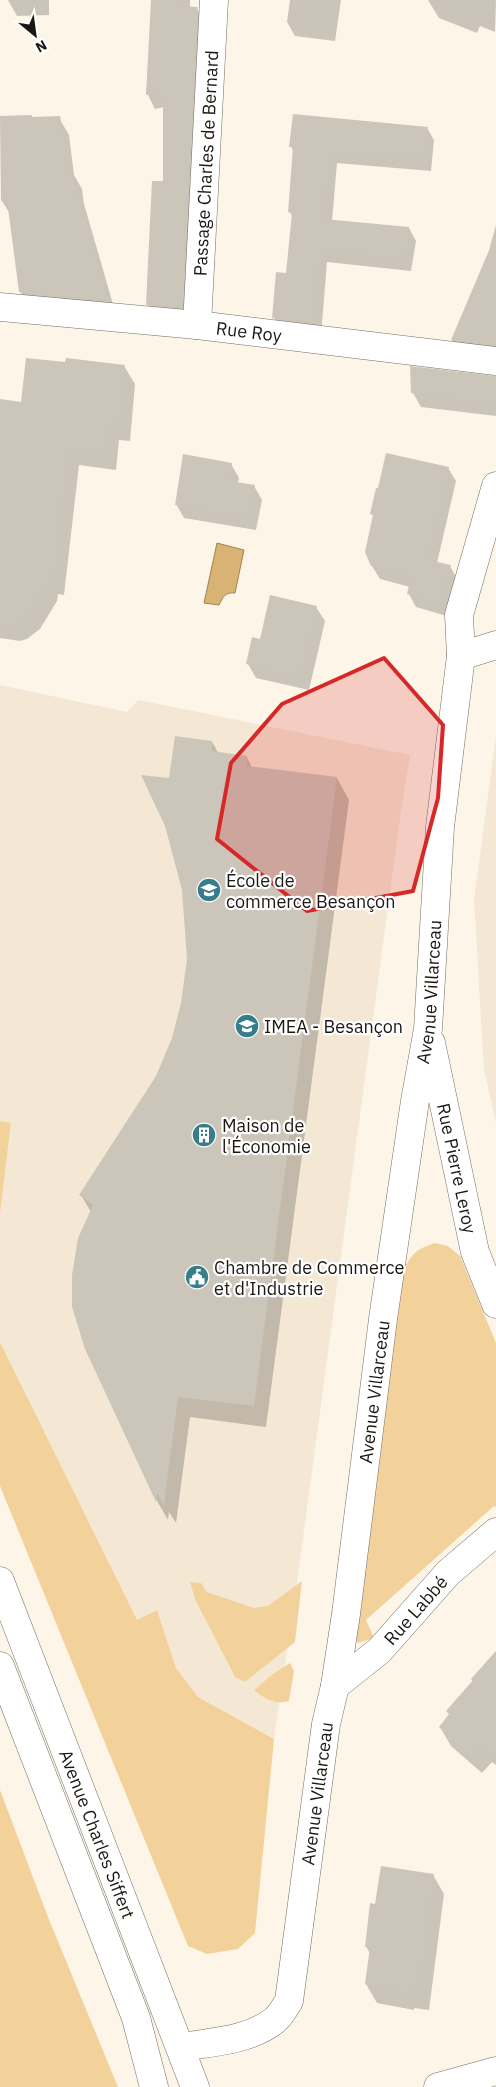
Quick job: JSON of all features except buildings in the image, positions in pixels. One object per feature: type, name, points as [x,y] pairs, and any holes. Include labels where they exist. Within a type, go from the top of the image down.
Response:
[{"type":"street","name":"Passage Charles de Bernard","points":[[197,325],[214,0]]},
{"type":"street","name":"Rue Roy","points":[[0,307],[197,325],[496,361]]},
{"type":"street","name":"Avenue Villarceau","points":[[180,2047],[231,2039],[260,2030],[276,2019],[289,2001],[326,1724],[335,1686],[346,1614],[383,1319],[415,1101],[428,1029],[440,827],[460,656],[459,615],[496,486]]},
{"type":"street","points":[[460,656],[496,645]]},
{"type":"street","name":"Rue Pierre Leroy","points":[[428,1029],[475,1252],[496,1304]]},
{"type":"street","name":"Rue Labbé","points":[[335,1686],[379,1651],[448,1573],[496,1532]]},
{"type":"street","name":"Avenue Charles Siffert","points":[[0,1581],[195,2087]]},
{"type":"street","name":"Avenue Charles Siffert","points":[[0,1666],[136,2018],[167,2087]]},
{"type":"street","name":"Avenue Charles Siffert","points":[[136,2018],[154,2087]]},
{"type":"street","points":[[438,2087],[496,2071]]},
{"type":"highlighted area","points":[[384,658],[443,725],[438,798],[413,891],[307,911],[217,839],[231,763],[282,704]]},
{"type":"shaded area","points":[[217,543],[244,550],[235,593],[229,593],[225,596],[219,605],[204,603]]},
{"type":"shaded area","points":[[0,685],[127,712],[138,700],[410,755],[274,1739],[198,1697],[176,1668],[157,1610],[137,1621],[0,1342],[0,1214],[11,1124],[0,1121]]},
{"type":"shaded area","points":[[496,735],[496,1123],[484,1069],[474,900]]},
{"type":"shaded area","points":[[0,1121],[11,1123],[0,1214]]},
{"type":"shaded area","points":[[435,1243],[448,1246],[460,1256],[496,1343],[496,1507],[494,1506],[366,1620],[374,1638],[358,1643],[348,1625],[404,1269],[416,1252]]},
{"type":"shaded area","points":[[0,1342],[137,1620],[157,1610],[176,1668],[198,1697],[274,1739],[255,1933],[238,1949],[207,1954],[188,1946],[0,1486]]},
{"type":"shaded area","points":[[302,1581],[295,1642],[245,1682],[235,1677],[195,1599],[190,1582],[201,1583],[207,1592],[254,1608],[268,1606]]},
{"type":"shaded area","points":[[290,1663],[294,1671],[289,1701],[279,1702],[270,1700],[254,1690],[274,1673]]},
{"type":"shaded area","points":[[0,1790],[48,1917],[118,2087],[0,2087]]},
{"type":"place","name":"École de commerce Besançon","points":[[209,890]]},
{"type":"place","name":"IMEA - Besançon","points":[[247,1026]]},
{"type":"place","name":"Maison de l'Économie","points":[[204,1135]]},
{"type":"place","name":"Chambre de Commerce et d'Industrie","points":[[197,1277]]}]
